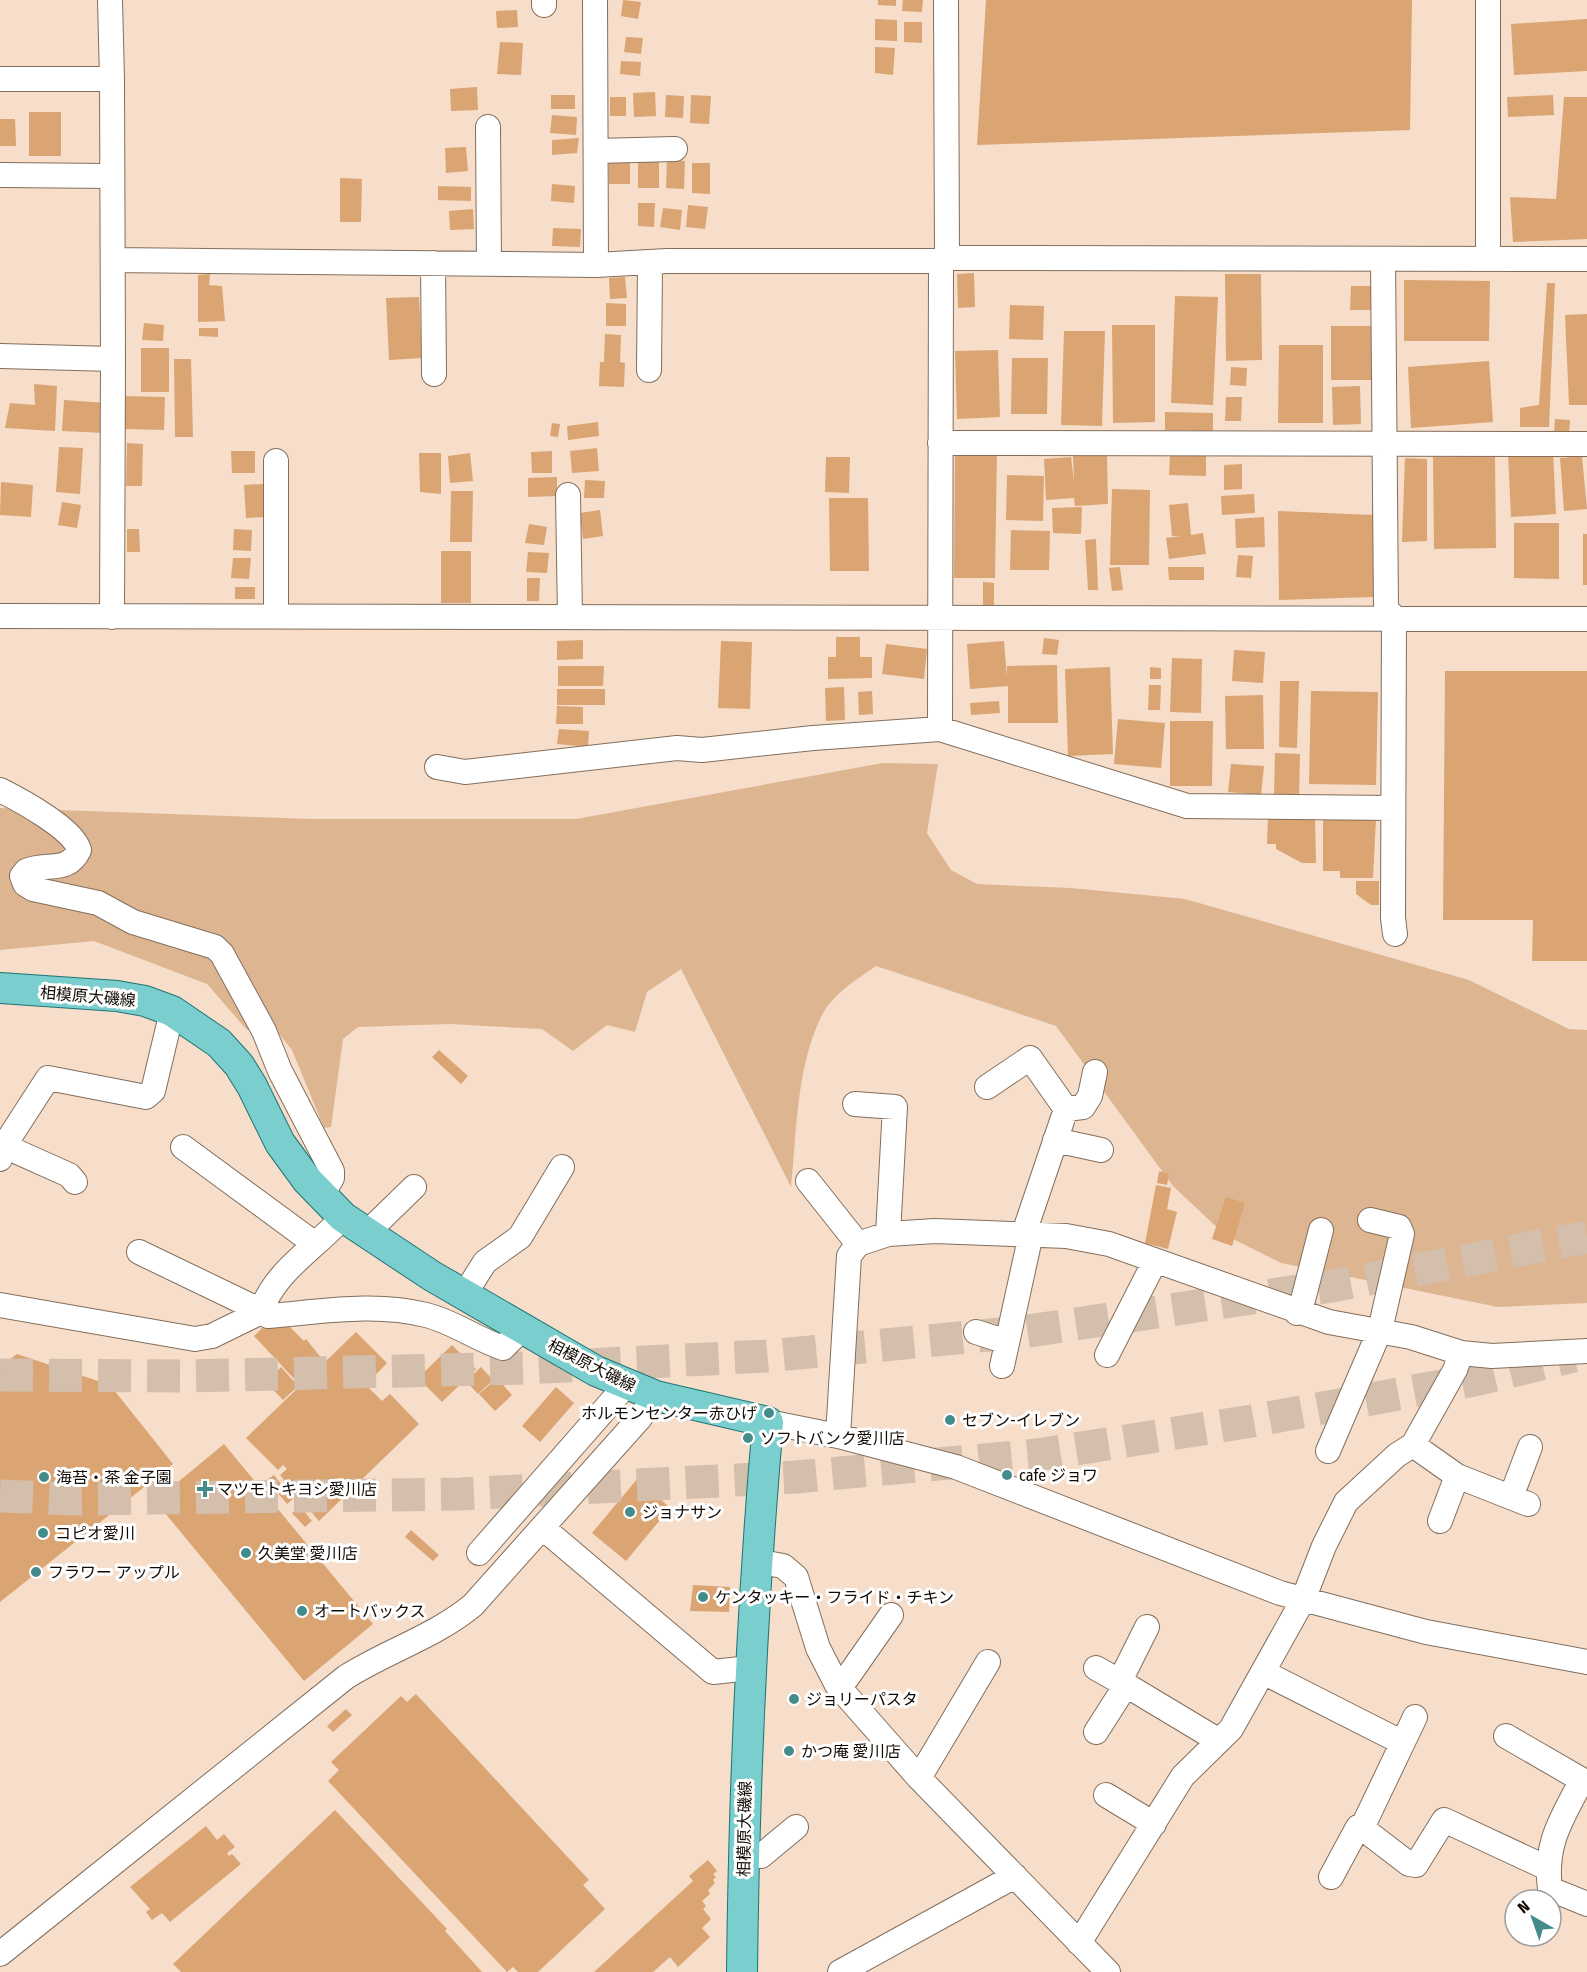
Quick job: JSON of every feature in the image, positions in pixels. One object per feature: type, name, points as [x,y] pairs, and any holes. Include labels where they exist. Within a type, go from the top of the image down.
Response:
[{"type":"main road","name":"相模原大磯線","points":[[0,988],[117,996],[145,1001],[172,1011],[219,1043],[239,1065],[280,1143],[343,1217],[464,1295],[596,1371],[656,1396],[768,1422],[755,1561],[742,1972]]},
{"type":"street","points":[[595,0],[587,46],[596,151],[596,265]]},
{"type":"street","points":[[940,729],[941,265],[947,258],[946,0]]},
{"type":"street","points":[[1488,0],[1488,259]]},
{"type":"street","points":[[104,8],[112,79],[112,617]]},
{"type":"street","points":[[0,80],[112,79]]},
{"type":"street","points":[[488,127],[481,152],[489,263]]},
{"type":"street","points":[[596,151],[675,150]]},
{"type":"street","points":[[0,175],[112,176]]},
{"type":"street","points":[[113,260],[596,265],[650,264],[667,261],[936,261],[947,258],[1587,259]]},
{"type":"street","points":[[1383,259],[1386,609],[1394,618],[1393,918],[1395,934]]},
{"type":"street","points":[[433,263],[434,374]]},
{"type":"street","points":[[649,370],[650,264]]},
{"type":"street","points":[[0,356],[113,359]]},
{"type":"street","points":[[940,443],[1587,444]]},
{"type":"street","points":[[276,461],[268,531],[276,616]]},
{"type":"street","points":[[563,507],[570,617]]},
{"type":"street","points":[[0,616],[1587,619]]},
{"type":"street","points":[[436,767],[465,772],[677,748],[702,750],[813,738],[940,729],[1187,806],[1393,808]]},
{"type":"street","points":[[0,790],[62,828],[78,843],[79,850],[71,862],[63,866],[26,871],[22,876],[25,884],[33,889],[98,903],[133,922],[215,947],[222,954],[264,1031],[280,1071],[332,1171],[332,1179],[322,1195]]},
{"type":"street","points":[[75,1182],[69,1175],[1,1150],[48,1078],[85,1078],[146,1097],[153,1091],[172,1011]]},
{"type":"street","points":[[987,1087],[1036,1054],[1066,1109],[1028,1233],[1002,1366]]},
{"type":"street","points":[[1066,1109],[1083,1107],[1090,1096],[1095,1072]]},
{"type":"street","points":[[855,1104],[904,1107],[888,1234]]},
{"type":"street","points":[[1055,1140],[1101,1150]]},
{"type":"street","points":[[183,1147],[206,1174],[315,1244]]},
{"type":"street","points":[[464,1295],[485,1262],[520,1237],[562,1167]]},
{"type":"street","points":[[808,1181],[858,1244]]},
{"type":"street","points":[[370,1234],[376,1224],[414,1187]]},
{"type":"street","points":[[262,1310],[264,1300],[284,1274],[307,1248],[315,1244],[343,1217]]},
{"type":"street","points":[[1328,1451],[1380,1330],[1402,1234],[1399,1227],[1370,1220]]},
{"type":"street","points":[[1297,1313],[1303,1300],[1321,1230]]},
{"type":"street","points":[[838,1436],[849,1256],[858,1244],[888,1234],[935,1231],[1066,1236],[1109,1244],[1297,1313],[1329,1322],[1380,1330],[1461,1353],[1492,1356],[1587,1351]]},
{"type":"street","points":[[139,1252],[262,1310],[268,1316],[397,1309],[427,1315],[456,1325],[488,1343],[503,1348],[522,1329]]},
{"type":"street","points":[[1107,1355],[1155,1261]]},
{"type":"street","points":[[0,1305],[195,1339],[212,1336],[262,1310]]},
{"type":"street","points":[[976,1332],[1007,1342]]},
{"type":"street","points":[[1080,1943],[1183,1776],[1230,1729],[1303,1600],[1346,1502],[1397,1455],[1413,1445],[1455,1370],[1461,1353]]},
{"type":"street","points":[[479,1553],[627,1384]]},
{"type":"street","points":[[0,1954],[346,1677],[376,1657],[453,1621],[473,1605],[543,1528],[656,1396]]},
{"type":"street","points":[[768,1422],[838,1436],[956,1467],[1238,1578],[1303,1600],[1426,1632],[1587,1662]]},
{"type":"street","points":[[1413,1445],[1457,1476],[1519,1501],[1530,1447]]},
{"type":"street","points":[[1440,1521],[1457,1476]]},
{"type":"street","points":[[543,1528],[713,1672],[750,1668]]},
{"type":"street","points":[[755,1561],[783,1566],[796,1577],[818,1648],[837,1684],[919,1778],[1108,1972]]},
{"type":"street","points":[[837,1684],[847,1678],[891,1615]]},
{"type":"street","points":[[1096,1732],[1123,1683],[1147,1627]]},
{"type":"street","points":[[919,1778],[988,1662]]},
{"type":"street","points":[[1096,1668],[1211,1736],[1216,1743]]},
{"type":"street","points":[[1263,1672],[1401,1742]]},
{"type":"street","points":[[1362,1828],[1414,1718]]},
{"type":"street","points":[[1506,1736],[1580,1779],[1553,1835],[1547,1868],[1550,1889],[1586,1908]]},
{"type":"street","points":[[1106,1795],[1154,1824]]},
{"type":"street","points":[[1330,1877],[1358,1827],[1409,1864],[1416,1865],[1444,1820],[1547,1868]]},
{"type":"street","points":[[744,1856],[761,1856],[796,1827]]},
{"type":"street","points":[[840,1972],[1015,1876]]},
{"type":"shaded area","points":[[883,763],[938,764],[927,833],[951,870],[977,884],[1071,888],[1185,899],[1469,980],[1569,1029],[1587,1030],[1587,1303],[1498,1307],[1281,1263],[1225,1235],[1173,1186],[1056,1026],[876,966],[832,1000],[813,1035],[802,1078],[791,1187],[681,969],[647,992],[635,1032],[607,1025],[573,1051],[542,1029],[450,1024],[358,1027],[343,1039],[331,1127],[324,1128],[292,1050],[267,1019],[247,1030],[207,984],[94,941],[0,950],[0,808],[312,819],[576,819]]},
{"type":"building","points":[[623,0],[641,2],[638,19],[621,16]]},
{"type":"building","points":[[878,0],[896,0],[896,6],[878,5]]},
{"type":"building","points":[[903,0],[923,0],[922,12],[902,11]]},
{"type":"building","points":[[986,0],[1412,0],[1410,130],[977,145]]},
{"type":"building","points":[[517,10],[518,27],[497,28],[496,11]]},
{"type":"building","points":[[875,19],[897,20],[897,41],[875,40]]},
{"type":"building","points":[[1587,19],[1587,71],[1514,75],[1511,24]]},
{"type":"building","points":[[904,22],[922,22],[922,43],[904,42]]},
{"type":"building","points":[[626,37],[643,38],[641,54],[624,52]]},
{"type":"building","points":[[500,42],[523,43],[521,75],[497,74]]},
{"type":"building","points":[[875,47],[895,48],[893,75],[875,73]]},
{"type":"building","points":[[621,61],[641,62],[640,76],[620,74]]},
{"type":"building","points":[[477,87],[478,110],[451,111],[450,89]]},
{"type":"building","points":[[655,92],[656,116],[634,117],[633,93]]},
{"type":"building","points":[[551,95],[575,95],[575,109],[551,109]]},
{"type":"building","points":[[666,95],[684,96],[683,118],[665,117]]},
{"type":"building","points":[[691,95],[711,96],[709,124],[690,123]]},
{"type":"building","points":[[1553,95],[1554,115],[1508,117],[1507,97]]},
{"type":"building","points":[[610,97],[626,97],[626,116],[610,116]]},
{"type":"building","points":[[1564,97],[1587,97],[1587,239],[1513,242],[1510,197],[1556,199]]},
{"type":"building","points":[[29,112],[61,112],[61,156],[29,156]]},
{"type":"building","points":[[552,115],[577,117],[576,135],[550,133]]},
{"type":"building","points":[[0,119],[15,119],[16,146],[0,146]]},
{"type":"building","points":[[579,138],[577,153],[552,155],[552,140]]},
{"type":"building","points":[[466,147],[468,171],[446,173],[445,148]]},
{"type":"building","points":[[630,158],[630,184],[609,184],[609,159]]},
{"type":"building","points":[[667,160],[685,161],[684,189],[666,188]]},
{"type":"building","points":[[659,161],[659,188],[638,188],[638,162]]},
{"type":"building","points":[[692,163],[710,163],[710,194],[692,193]]},
{"type":"building","points":[[340,178],[362,179],[361,222],[340,222]]},
{"type":"building","points":[[552,184],[575,186],[574,203],[551,201]]},
{"type":"building","points":[[438,186],[471,187],[471,201],[438,200]]},
{"type":"building","points":[[638,203],[655,203],[654,227],[638,226]]},
{"type":"building","points":[[688,205],[708,207],[705,229],[686,227]]},
{"type":"building","points":[[663,208],[682,210],[680,230],[660,227]]},
{"type":"building","points":[[473,209],[474,229],[450,230],[449,211]]},
{"type":"building","points":[[553,228],[581,229],[580,247],[552,246]]},
{"type":"building","points":[[974,273],[975,307],[958,308],[957,274]]},
{"type":"building","points":[[210,274],[209,285],[222,286],[225,321],[198,322],[198,275]]},
{"type":"building","points":[[1225,274],[1261,274],[1262,360],[1226,361]]},
{"type":"building","points":[[625,277],[627,298],[610,299],[609,278]]},
{"type":"building","points":[[1404,280],[1490,281],[1489,341],[1404,341]]},
{"type":"building","points":[[1547,283],[1555,283],[1549,427],[1520,427],[1520,408],[1539,405]]},
{"type":"building","points":[[1351,286],[1376,286],[1375,310],[1350,310]]},
{"type":"building","points":[[1175,296],[1218,297],[1213,405],[1171,403]]},
{"type":"building","points":[[419,297],[422,358],[389,360],[386,298]]},
{"type":"building","points":[[606,303],[626,304],[626,326],[606,326]]},
{"type":"building","points":[[1010,305],[1044,306],[1043,340],[1009,339]]},
{"type":"building","points":[[1587,314],[1587,405],[1569,405],[1565,315]]},
{"type":"building","points":[[144,323],[164,325],[163,341],[142,340]]},
{"type":"building","points":[[1112,325],[1155,325],[1155,422],[1113,423]]},
{"type":"building","points":[[1331,326],[1378,326],[1378,380],[1331,380]]},
{"type":"building","points":[[199,328],[218,328],[218,337],[199,336]]},
{"type":"building","points":[[1064,331],[1105,331],[1102,426],[1061,425]]},
{"type":"building","points":[[605,334],[621,335],[620,362],[625,363],[624,387],[599,386],[600,362],[604,362]]},
{"type":"building","points":[[1279,345],[1323,345],[1323,423],[1278,423]]},
{"type":"building","points":[[141,348],[169,348],[169,392],[141,392]]},
{"type":"building","points":[[998,350],[1000,417],[957,419],[955,351]]},
{"type":"building","points":[[1012,358],[1048,358],[1047,414],[1011,414]]},
{"type":"building","points":[[174,359],[191,359],[193,437],[175,437]]},
{"type":"building","points":[[1489,361],[1493,422],[1411,428],[1408,367]]},
{"type":"building","points":[[1231,367],[1247,368],[1246,386],[1230,385]]},
{"type":"building","points":[[34,384],[57,386],[55,431],[5,428],[10,403],[35,405]]},
{"type":"building","points":[[1360,386],[1361,424],[1333,425],[1332,387]]},
{"type":"building","points":[[124,396],[165,397],[164,430],[124,429]]},
{"type":"building","points":[[1226,397],[1242,397],[1241,421],[1225,421]]},
{"type":"building","points":[[64,400],[106,403],[105,433],[62,431]]},
{"type":"building","points":[[1165,412],[1213,413],[1213,431],[1165,430]]},
{"type":"building","points":[[1555,419],[1570,420],[1569,433],[1554,433]]},
{"type":"building","points":[[598,422],[599,436],[568,440],[567,426]]},
{"type":"building","points":[[552,423],[560,424],[558,437],[550,436]]},
{"type":"building","points":[[127,443],[143,444],[142,486],[126,486]]},
{"type":"building","points":[[59,447],[83,448],[80,494],[56,492]]},
{"type":"building","points":[[597,448],[599,471],[572,473],[570,451]]},
{"type":"building","points":[[955,449],[997,450],[995,578],[954,578]]},
{"type":"building","points":[[231,451],[255,451],[255,473],[232,473]]},
{"type":"building","points":[[552,451],[552,473],[532,473],[531,452]]},
{"type":"building","points":[[1553,452],[1556,514],[1511,517],[1508,454]]},
{"type":"building","points":[[419,453],[441,453],[441,494],[420,492]]},
{"type":"building","points":[[470,453],[473,481],[450,483],[448,456]]},
{"type":"building","points":[[1107,455],[1108,504],[1075,506],[1074,498],[1046,500],[1044,459],[1071,457],[1074,482],[1073,456]]},
{"type":"building","points":[[1170,455],[1206,456],[1206,476],[1169,475]]},
{"type":"building","points":[[1495,456],[1496,548],[1434,549],[1433,457]]},
{"type":"building","points":[[1582,456],[1587,509],[1564,511],[1560,458]]},
{"type":"building","points":[[826,457],[850,457],[849,493],[825,492]]},
{"type":"building","points":[[1405,458],[1427,459],[1427,541],[1402,542]]},
{"type":"building","points":[[1242,464],[1242,489],[1224,490],[1224,465]]},
{"type":"building","points":[[1007,475],[1044,476],[1043,521],[1006,520]]},
{"type":"building","points":[[557,477],[557,496],[528,497],[528,478]]},
{"type":"building","points":[[585,480],[605,481],[604,498],[584,498]]},
{"type":"building","points":[[1,482],[33,485],[31,517],[0,515]]},
{"type":"building","points":[[263,484],[265,517],[246,518],[244,485]]},
{"type":"building","points":[[1112,489],[1150,490],[1149,565],[1110,565]]},
{"type":"building","points":[[451,491],[473,491],[472,542],[450,542]]},
{"type":"building","points":[[1254,494],[1255,513],[1222,515],[1221,496]]},
{"type":"building","points":[[829,498],[868,498],[869,571],[830,571]]},
{"type":"building","points":[[62,502],[81,505],[77,528],[58,525]]},
{"type":"building","points":[[1188,503],[1191,535],[1203,533],[1206,554],[1169,559],[1166,538],[1181,536],[1172,536],[1169,505]]},
{"type":"building","points":[[1082,507],[1081,534],[1053,533],[1052,508]]},
{"type":"building","points":[[600,510],[603,536],[583,539],[580,513]]},
{"type":"building","points":[[1278,511],[1374,515],[1373,597],[1279,600]]},
{"type":"building","points":[[1264,517],[1265,547],[1236,548],[1235,519]]},
{"type":"building","points":[[1514,523],[1559,523],[1559,579],[1514,578]]},
{"type":"building","points":[[529,524],[547,527],[544,545],[525,543]]},
{"type":"building","points":[[127,529],[139,529],[140,552],[127,552]]},
{"type":"building","points":[[234,529],[252,530],[251,551],[233,550]]},
{"type":"building","points":[[1011,530],[1050,531],[1049,570],[1010,570]]},
{"type":"building","points":[[1583,534],[1587,534],[1587,585],[1583,585]]},
{"type":"building","points":[[1096,539],[1098,590],[1088,590],[1085,540]]},
{"type":"building","points":[[441,551],[471,551],[471,603],[441,603]]},
{"type":"building","points":[[528,552],[549,553],[547,573],[526,572]]},
{"type":"building","points":[[1238,555],[1253,556],[1251,578],[1236,577]]},
{"type":"building","points":[[233,558],[251,558],[249,579],[231,578]]},
{"type":"building","points":[[1120,567],[1123,590],[1112,591],[1109,568]]},
{"type":"building","points":[[1168,567],[1204,567],[1204,580],[1169,580]]},
{"type":"building","points":[[527,578],[540,578],[539,601],[527,601]]},
{"type":"building","points":[[983,582],[994,583],[994,606],[983,606]]},
{"type":"building","points":[[235,587],[255,587],[255,599],[235,599]]},
{"type":"building","points":[[836,637],[860,637],[860,657],[872,657],[872,678],[828,679],[828,657],[836,657]]},
{"type":"building","points":[[1044,638],[1059,640],[1057,655],[1042,654]]},
{"type":"building","points":[[583,640],[583,659],[557,660],[557,641]]},
{"type":"building","points":[[721,641],[752,642],[750,709],[718,708]]},
{"type":"building","points":[[1004,641],[1007,678],[1007,666],[1057,665],[1058,723],[1008,723],[1008,686],[970,689],[967,644]]},
{"type":"building","points":[[886,644],[927,649],[924,679],[882,674]]},
{"type":"building","points":[[1234,650],[1265,652],[1263,683],[1232,681]]},
{"type":"building","points":[[1172,658],[1202,659],[1201,713],[1170,712]]},
{"type":"building","points":[[558,666],[604,666],[603,686],[558,686]]},
{"type":"building","points":[[1110,667],[1113,754],[1068,756],[1065,669]]},
{"type":"building","points":[[1150,667],[1161,668],[1161,679],[1150,679]]},
{"type":"building","points":[[1445,671],[1587,671],[1587,961],[1532,961],[1533,920],[1443,920]]},
{"type":"building","points":[[1280,681],[1299,681],[1297,748],[1279,747]]},
{"type":"building","points":[[1149,685],[1161,685],[1160,710],[1148,710]]},
{"type":"building","points":[[844,687],[845,720],[826,721],[825,688]]},
{"type":"building","points":[[557,689],[605,689],[605,705],[557,705]]},
{"type":"building","points":[[872,691],[873,714],[859,715],[858,692]]},
{"type":"building","points":[[1311,691],[1378,692],[1376,785],[1309,784]]},
{"type":"building","points":[[1263,695],[1264,749],[1226,749],[1225,696]]},
{"type":"building","points":[[999,701],[1000,713],[971,715],[970,703]]},
{"type":"building","points":[[557,706],[583,707],[583,724],[556,724]]},
{"type":"building","points":[[1118,719],[1165,723],[1161,768],[1114,764]]},
{"type":"building","points":[[1170,721],[1213,721],[1212,786],[1170,786]]},
{"type":"building","points":[[559,729],[589,731],[588,747],[557,744]]},
{"type":"building","points":[[1275,753],[1300,754],[1299,797],[1274,796]]},
{"type":"building","points":[[1231,764],[1264,766],[1261,795],[1228,792]]},
{"type":"building","points":[[1315,815],[1316,863],[1302,863],[1276,849],[1276,844],[1267,844],[1268,818]]},
{"type":"building","points":[[1376,819],[1373,878],[1340,878],[1340,871],[1323,871],[1323,820]]},
{"type":"building","points":[[1356,881],[1379,881],[1379,905],[1371,905],[1356,894]]},
{"type":"building","points":[[439,1050],[468,1076],[461,1084],[432,1057]]},
{"type":"building","points":[[1159,1171],[1169,1174],[1167,1185],[1157,1183]]},
{"type":"building","points":[[1156,1185],[1171,1188],[1167,1209],[1177,1212],[1168,1249],[1145,1243]]},
{"type":"building","points":[[1226,1197],[1245,1203],[1232,1246],[1212,1239]]},
{"type":"building","points":[[263,1327],[290,1327],[304,1341],[306,1339],[323,1360],[298,1383],[254,1336]]},
{"type":"building","points":[[356,1332],[387,1363],[366,1385],[382,1401],[390,1394],[419,1424],[319,1521],[280,1475],[287,1469],[283,1465],[278,1470],[246,1438]]},
{"type":"building","points":[[452,1345],[476,1369],[442,1402],[418,1378]]},
{"type":"building","name":"コピオ愛川","points":[[17,1354],[110,1385],[173,1464],[0,1602],[0,1367]]},
{"type":"building","points":[[281,1367],[298,1386],[283,1400],[266,1382]]},
{"type":"building","points":[[481,1367],[493,1380],[478,1394],[466,1381]]},
{"type":"building","points":[[497,1378],[512,1395],[495,1411],[479,1394]]},
{"type":"building","points":[[556,1387],[574,1403],[540,1442],[522,1426]]},
{"type":"building","points":[[224,1444],[373,1624],[304,1681],[155,1501]]},
{"type":"building","points":[[274,1475],[293,1499],[287,1504],[267,1480]]},
{"type":"building","points":[[638,1478],[670,1508],[626,1561],[592,1533]]},
{"type":"building","points":[[300,1506],[312,1521],[305,1527],[292,1513]]},
{"type":"building","points":[[411,1530],[439,1555],[433,1561],[405,1537]]},
{"type":"building","points":[[693,1585],[730,1587],[729,1612],[690,1611]]},
{"type":"building","points":[[416,1694],[589,1880],[583,1885],[605,1909],[538,1972],[518,1972],[513,1967],[507,1972],[328,1781],[339,1770],[331,1762],[401,1696],[407,1702]]},
{"type":"building","points":[[346,1709],[352,1715],[333,1732],[327,1726]]},
{"type":"building","points":[[335,1810],[447,1929],[445,1931],[482,1972],[181,1972],[173,1964]]},
{"type":"building","points":[[206,1826],[217,1840],[224,1834],[235,1847],[227,1853],[229,1856],[232,1854],[241,1864],[170,1922],[162,1913],[152,1920],[146,1912],[150,1909],[130,1887]]},
{"type":"building","points":[[708,1860],[717,1871],[713,1874],[716,1877],[713,1880],[715,1883],[708,1890],[710,1894],[702,1901],[706,1906],[703,1909],[711,1919],[702,1928],[710,1937],[678,1967],[670,1957],[653,1972],[594,1972],[693,1881],[689,1876]]},
{"type":"tunnel","points":[[0,1375],[190,1376],[525,1368],[767,1356],[1022,1332],[1332,1286],[1587,1237]]},
{"type":"tunnel","points":[[0,1496],[76,1499],[460,1494],[796,1477],[1037,1455],[1252,1421],[1474,1380],[1574,1356]]},
{"type":"place","name":"ホルモンセンター赤ひげ","points":[[769,1413]]},
{"type":"place","name":"セブン-イレブン","points":[[950,1420]]},
{"type":"place","name":"ソフトバンク愛川店","points":[[748,1438]]},
{"type":"place","name":"cafe ジョワ","points":[[1007,1475]]},
{"type":"place","name":"海苔・茶 金子園","points":[[44,1477]]},
{"type":"place","name":"マツモトキヨシ愛川店","points":[[205,1489]]},
{"type":"place","name":"ジョナサン","points":[[630,1512]]},
{"type":"place","name":"コピオ愛川","points":[[43,1533]]},
{"type":"place","name":"久美堂 愛川店","points":[[246,1553]]},
{"type":"place","name":"フラワー アップル","points":[[36,1572]]},
{"type":"place","name":"ケンタッキー・フライド・チキン","points":[[703,1597]]},
{"type":"place","name":"オートバックス","points":[[302,1611]]},
{"type":"place","name":"ジョリーパスタ","points":[[794,1699]]},
{"type":"place","name":"かつ庵 愛川店","points":[[789,1751]]}]
